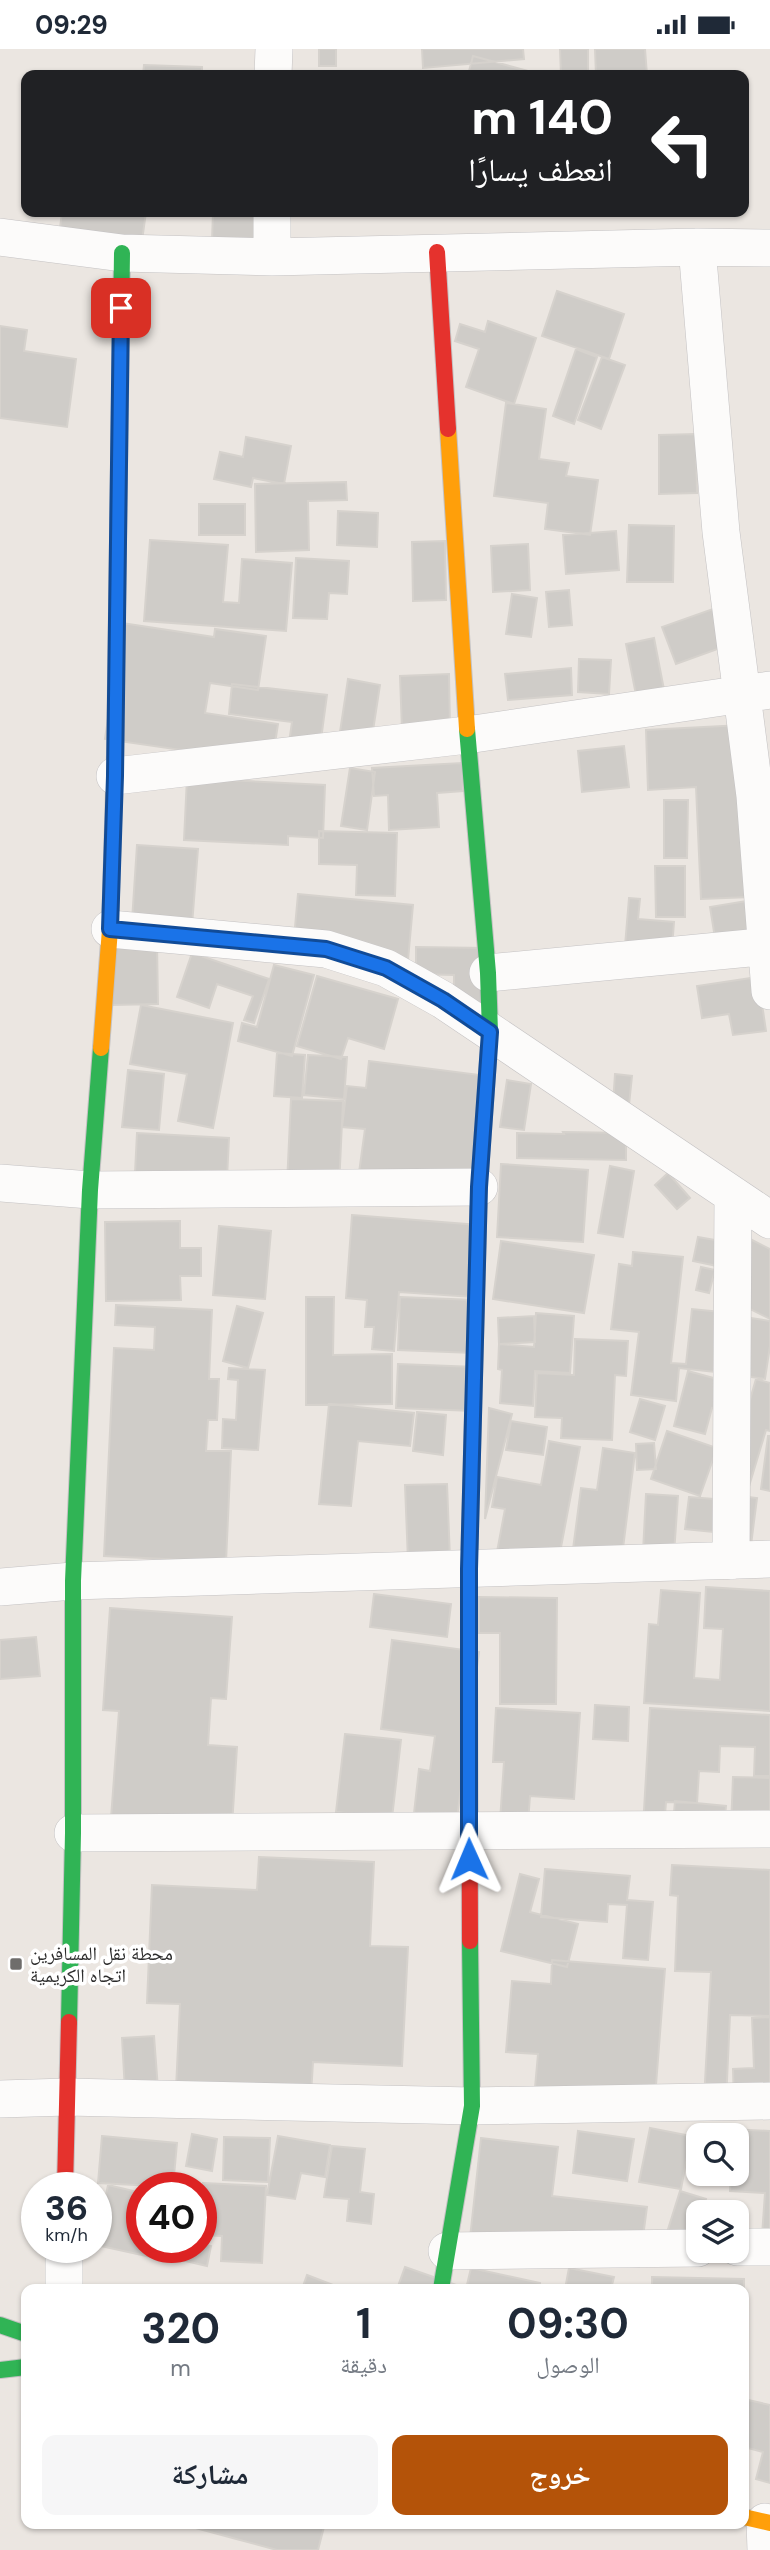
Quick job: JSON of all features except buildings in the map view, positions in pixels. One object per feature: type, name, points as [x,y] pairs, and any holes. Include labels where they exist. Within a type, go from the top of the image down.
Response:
[{"type":"street","points":[[273,70],[274,49]]},
{"type":"street","points":[[272,217],[272,257]]},
{"type":"street","points":[[0,237],[122,253],[272,257],[697,247],[770,248]]},
{"type":"street","points":[[697,247],[731,626],[757,693],[770,991]]},
{"type":"street","points":[[437,252],[467,735],[488,973],[490,1032],[479,1187],[469,1569],[468,1832],[472,2106],[442,2284]]},
{"type":"street","points":[[65,2172],[74,1833],[73,1581],[90,1190],[110,929],[115,776],[122,253]]},
{"type":"street","points":[[115,776],[467,735],[757,693]]},
{"type":"street","points":[[110,929],[326,949],[386,968],[443,1000],[770,1220]]},
{"type":"street","points":[[488,973],[769,946]]},
{"type":"street","points":[[0,1183],[90,1190],[479,1187]]},
{"type":"street","points":[[731,1561],[733,1195]]},
{"type":"street","points":[[0,1587],[73,1581],[770,1559]]},
{"type":"street","points":[[74,1833],[770,1829]]},
{"type":"street","points":[[0,2099],[67,2097],[472,2106],[770,2101]]},
{"type":"street","points":[[749,2248],[770,2247]]},
{"type":"street","points":[[447,2251],[686,2248]]},
{"type":"street","points":[[64,2263],[64,2284]]},
{"type":"street","points":[[0,2325],[21,2332]]},
{"type":"street","points":[[0,2370],[21,2368]]},
{"type":"traffic: fast","points":[[115,755],[122,253]]},
{"type":"traffic: fast","points":[[467,729],[488,973],[490,1032],[479,1187],[469,1569],[469,1674]]},
{"type":"traffic: fast","points":[[69,2022],[73,1833],[73,1581],[90,1190],[101,1048]]},
{"type":"traffic: fast","points":[[442,2284],[472,2106],[470,1941]]},
{"type":"traffic: fast","points":[[0,2325],[21,2332]]},
{"type":"traffic: fast","points":[[0,2370],[21,2368]]},
{"type":"traffic: slow","points":[[448,429],[467,729]]},
{"type":"traffic: slow","points":[[101,1048],[110,929],[115,755]]},
{"type":"traffic: slow","points":[[749,2518],[770,2523]]},
{"type":"traffic: jam","points":[[437,252],[448,429]]},
{"type":"traffic: jam","points":[[469,1674],[470,1941]]},
{"type":"traffic: jam","points":[[65,2172],[69,2022]]},
{"type":"place","name":"محطة نقل المسافرين اتجاه الكريمية","points":[[16,1964]]},
{"type":"route","points":[[121,308],[115,776],[110,929],[326,949],[386,968],[443,1000],[490,1032],[479,1187],[469,1569],[469,1859]]}]
